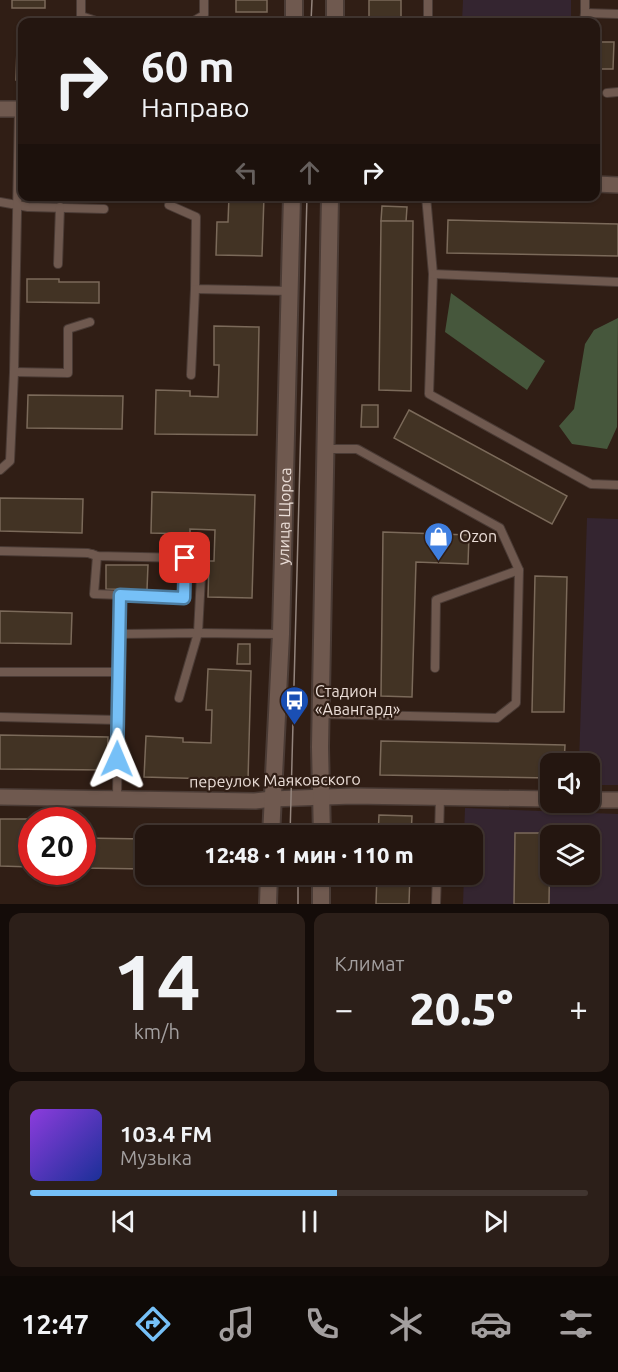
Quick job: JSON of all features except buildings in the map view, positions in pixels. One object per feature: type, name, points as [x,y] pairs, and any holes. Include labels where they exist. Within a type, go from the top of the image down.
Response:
[{"type":"main road","points":[[294,0],[294,18]]},
{"type":"main road","points":[[335,0],[335,18]]},
{"type":"main road","name":"улица Щорса","points":[[271,825],[281,634],[292,201]]},
{"type":"main road","points":[[322,825],[324,449],[330,201]]},
{"type":"main road","points":[[268,904],[269,885]]},
{"type":"main road","points":[[321,885],[321,904]]},
{"type":"street","points":[[0,109],[18,109]]},
{"type":"street","points":[[600,184],[618,185]]},
{"type":"street","name":"переулок Маяковского","points":[[0,797],[255,801],[352,796],[540,799]]},
{"type":"street","points":[[600,800],[618,800]]},
{"type":"lane","points":[[81,0],[81,15],[88,18]]},
{"type":"lane","points":[[199,18],[204,15],[204,0]]},
{"type":"lane","points":[[428,0],[428,18]]},
{"type":"lane","points":[[584,18],[585,0]]},
{"type":"lane","points":[[585,13],[618,14]]},
{"type":"lane","points":[[607,93],[618,92]]},
{"type":"lane","points":[[0,470],[10,461],[18,201]]},
{"type":"lane","points":[[426,201],[433,274],[429,394],[591,484],[618,485]]},
{"type":"lane","points":[[0,202],[28,207],[104,209]]},
{"type":"lane","points":[[169,205],[196,217],[191,375]]},
{"type":"lane","points":[[58,264],[60,207]]},
{"type":"lane","points":[[433,274],[617,282]]},
{"type":"lane","points":[[195,289],[290,291]]},
{"type":"lane","points":[[14,372],[68,373],[68,329],[90,322]]},
{"type":"lane","points":[[321,714],[497,718],[516,703],[519,570],[500,528],[357,448],[324,449]]},
{"type":"lane","points":[[0,551],[185,558],[184,598],[94,594],[97,556]]},
{"type":"lane","points":[[179,698],[198,633],[202,557]]},
{"type":"lane","points":[[435,668],[436,600],[519,570]]},
{"type":"lane","points":[[117,799],[120,595]]},
{"type":"lane","points":[[119,634],[281,634]]},
{"type":"lane","points":[[0,672],[118,672]]},
{"type":"lane","points":[[0,717],[118,720]]},
{"type":"lane","points":[[439,825],[440,796]]},
{"type":"lane","points":[[436,904],[437,885]]},
{"type":"shaded area","points":[[463,0],[571,0],[571,18],[462,18]]},
{"type":"shaded area","points":[[587,518],[618,519],[618,785],[600,785],[600,753],[579,753]]},
{"type":"shaded area","points":[[465,808],[540,811],[540,813],[618,814],[618,904],[463,904],[464,885],[483,885],[483,825],[464,825]]},
{"type":"green space","points":[[451,293],[545,361],[527,390],[445,332]]},
{"type":"green space","points":[[618,318],[617,427],[607,449],[572,444],[559,426],[574,409],[585,344],[594,330]]},
{"type":"tram line","points":[[311,18],[312,0]]},
{"type":"tram line","points":[[290,825],[307,201]]},
{"type":"tram line","points":[[298,885],[298,904]]},
{"type":"place","name":"Ozon","points":[[438,562]]},
{"type":"place","name":"Стадион «Авангард»","points":[[294,726]]},
{"type":"route","points":[[117,759],[120,595],[184,598],[185,558]]}]
